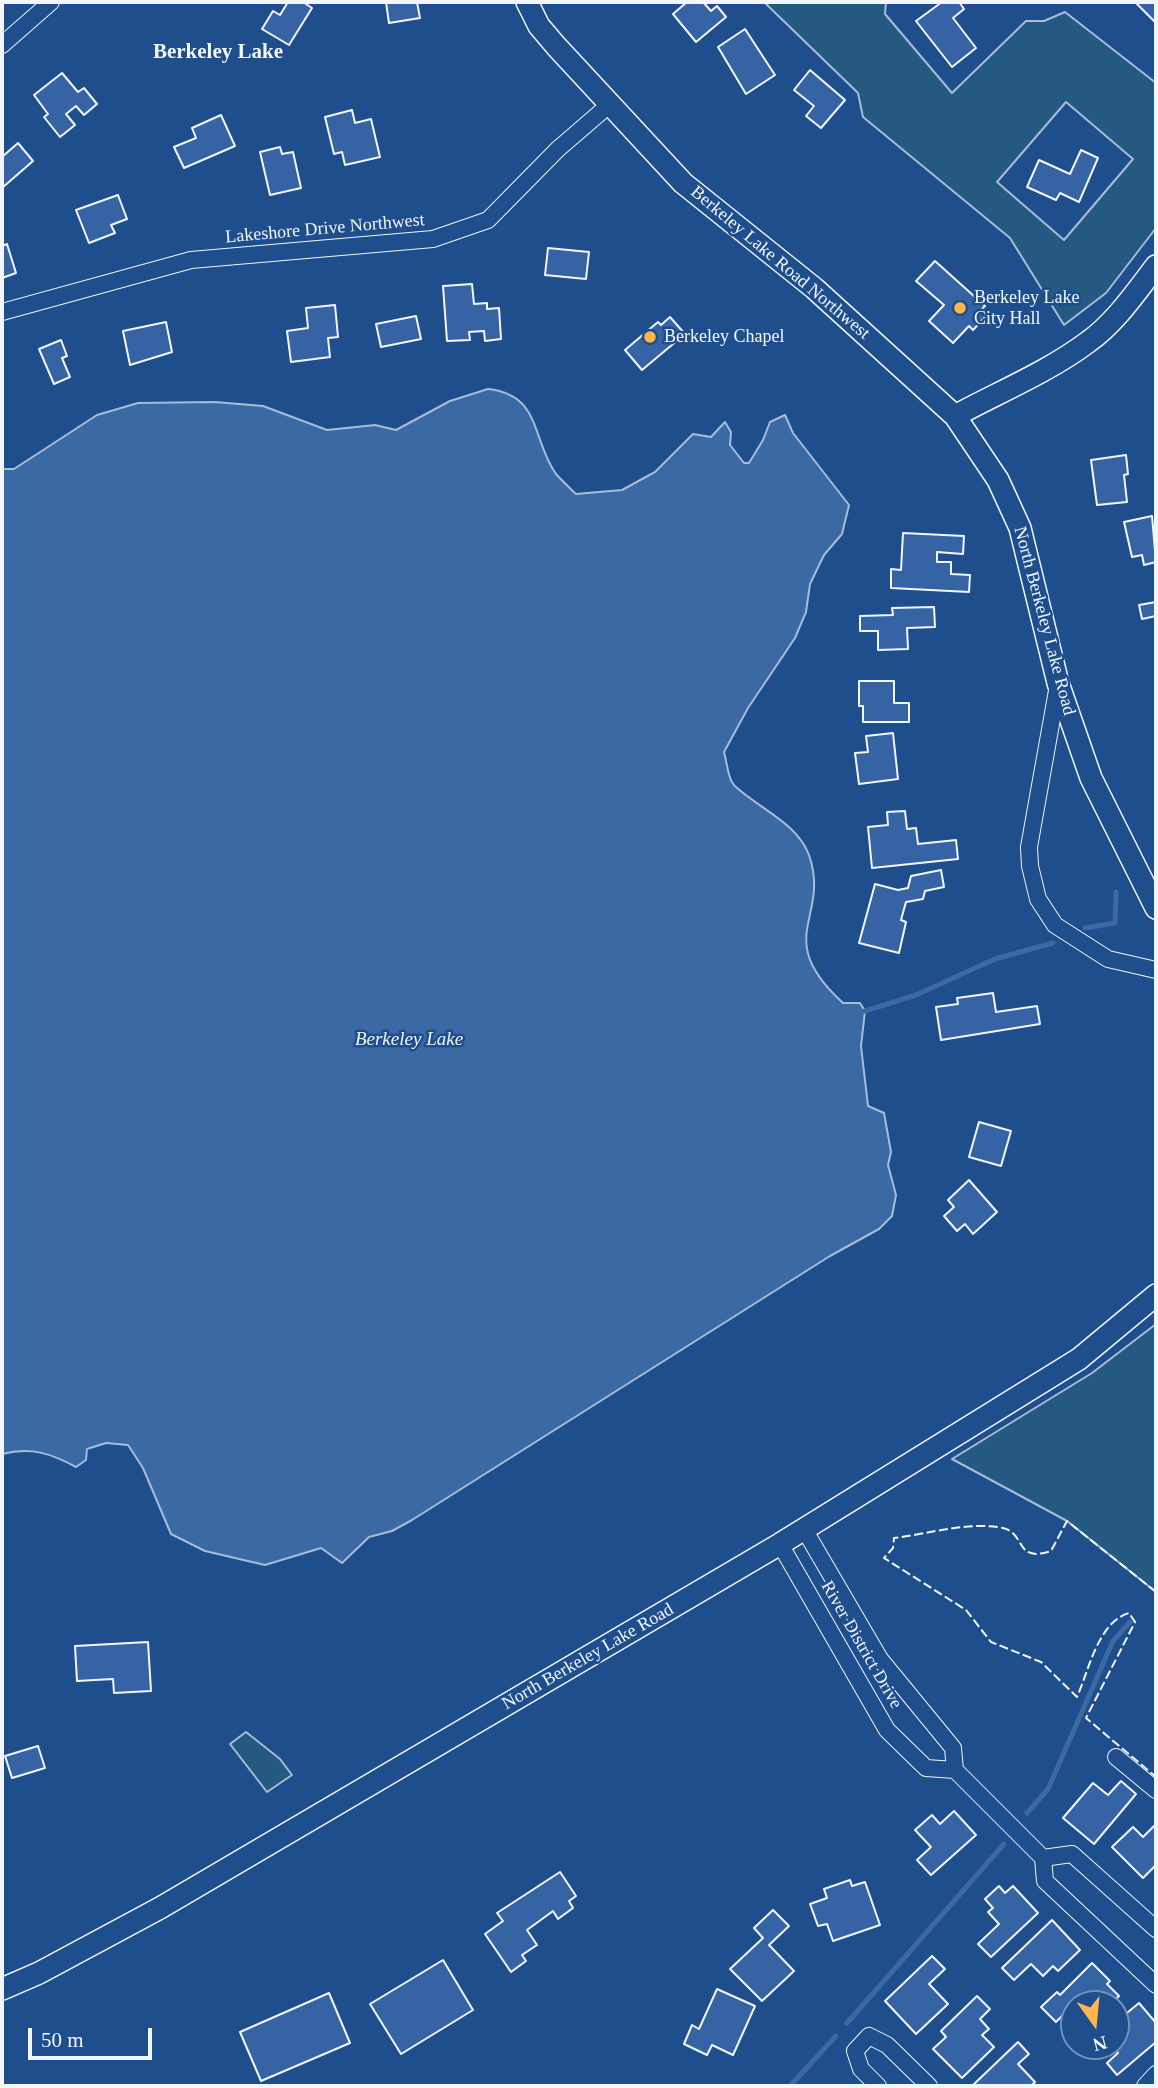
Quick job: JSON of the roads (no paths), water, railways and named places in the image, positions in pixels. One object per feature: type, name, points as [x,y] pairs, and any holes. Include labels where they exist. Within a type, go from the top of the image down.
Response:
[{"type":"street","points":[[2,45],[51,2]]},
{"type":"street","name":"Berkeley Lake Road Northwest","points":[[527,2],[540,26],[609,105],[683,183],[814,288],[955,416]]},
{"type":"street","name":"Lakeshore Drive Northwest","points":[[2,312],[191,260],[433,239],[488,220],[558,149],[609,105]]},
{"type":"street","points":[[955,416],[1089,342],[1121,310],[1156,266]]},
{"type":"street","name":"North Berkeley Lake Road","points":[[955,416],[998,480],[1020,528],[1058,683],[1091,778],[1156,908]]},
{"type":"street","points":[[1058,683],[1030,848],[1030,866],[1038,899],[1055,925],[1108,959],[1156,970]]},
{"type":"street","name":"North Berkeley Lake Road","points":[[2,1989],[39,1973],[160,1908],[804,1530],[1080,1359],[1156,1295]]},
{"type":"street","name":"River District Drive","points":[[804,1530],[882,1662],[953,1748],[955,1770],[1043,1858],[1045,1881],[1156,1985]]},
{"type":"street","name":"River District Drive","points":[[780,1544],[887,1730],[926,1768],[955,1770]]},
{"type":"street","points":[[857,1678],[882,1662]]},
{"type":"street","points":[[1116,1758],[1156,1790]]},
{"type":"street","points":[[1043,1858],[1072,1854],[1156,1929]]},
{"type":"street","points":[[878,2086],[861,2069],[855,2051],[869,2036],[887,2045],[929,2086]]},
{"type":"street","points":[[1144,2086],[1156,2074]]},
{"type":"water","name":"Berkeley Lake","points":[[488,389],[505,393],[527,409],[548,461],[556,474],[576,494],[622,490],[655,472],[693,434],[711,437],[725,422],[731,432],[730,445],[744,463],[749,463],[770,422],[785,415],[793,433],[849,505],[842,534],[824,555],[810,584],[806,612],[795,638],[748,708],[724,752],[733,784],[787,825],[809,855],[814,877],[806,944],[810,961],[822,980],[843,1003],[860,1003],[865,1011],[861,1046],[868,1106],[884,1113],[891,1152],[888,1165],[896,1195],[892,1216],[879,1229],[830,1256],[412,1520],[392,1531],[369,1537],[342,1563],[321,1548],[265,1565],[205,1551],[171,1534],[143,1468],[128,1445],[106,1443],[87,1449],[86,1460],[76,1467],[58,1458],[31,1451],[2,1454],[2,469],[14,469],[97,415],[138,403],[215,402],[263,406],[327,430],[375,425],[396,430],[450,401]]},
{"type":"waterway","points":[[1085,928],[1115,923],[1116,892]]},
{"type":"waterway","points":[[865,1011],[916,995],[995,959],[1053,943]]},
{"type":"waterway","points":[[1027,1813],[1048,1789],[1113,1641],[1130,1622]]},
{"type":"waterway","points":[[847,2023],[1004,1844]]},
{"type":"waterway","points":[[790,2086],[836,2036]]},
{"type":"place","name":"Berkeley Lake City Hall","points":[[960,308]]},
{"type":"place","name":"Berkeley Chapel","points":[[650,337]]},
{"type":"district","name":"Berkeley Lake","points":[[218,53]]}]
